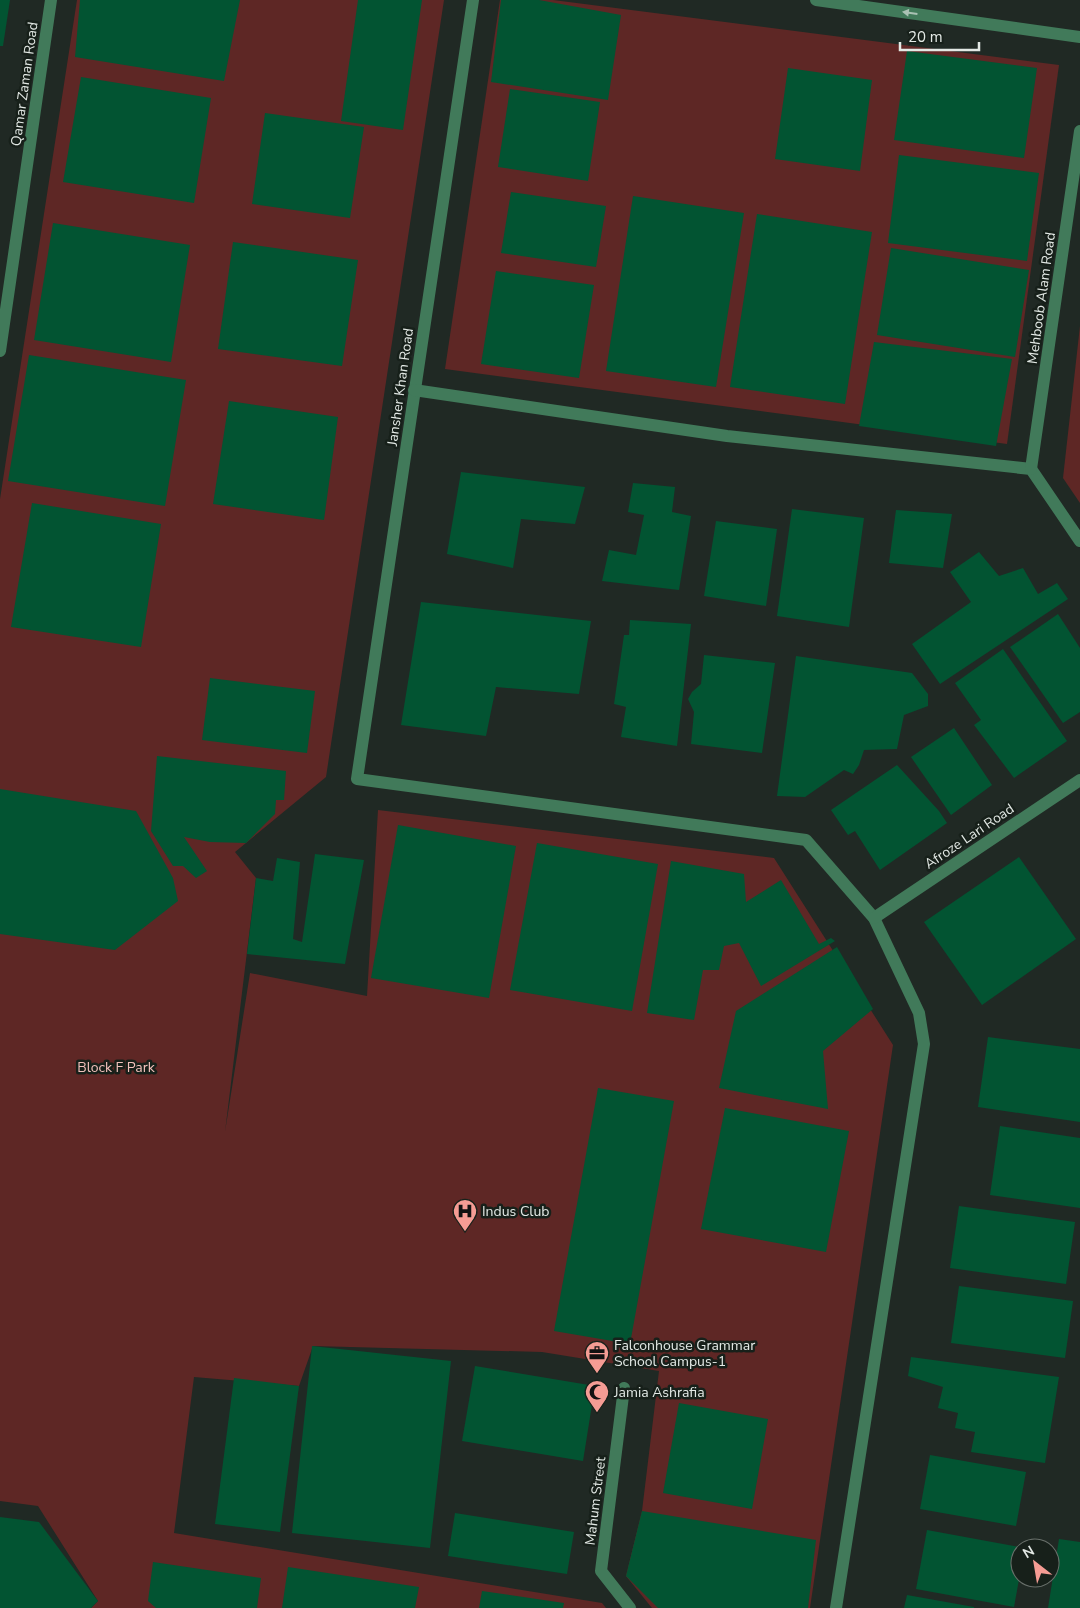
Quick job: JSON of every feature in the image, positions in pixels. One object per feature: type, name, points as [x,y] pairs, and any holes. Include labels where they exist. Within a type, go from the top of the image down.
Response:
[{"type":"street","name":"Qamar Zaman Road","points":[[0,351],[51,0]]},
{"type":"street","name":"Jansher Khan Road","points":[[473,0],[357,779],[806,840],[874,918]]},
{"type":"street","points":[[816,0],[1080,37]]},
{"type":"street","name":"Mehboob Alam Road","points":[[1031,470],[1080,131]]},
{"type":"street","points":[[414,390],[727,436],[1031,470],[1080,541]]},
{"type":"street","name":"Afroze Lari Road","points":[[874,918],[1080,780]]},
{"type":"street","points":[[836,1608],[924,1044],[919,1013],[874,918]]},
{"type":"street","name":"Mahum Street","points":[[624,1388],[601,1571],[630,1608]]},
{"type":"green space","name":"Block F Park","points":[[77,0],[444,0],[326,777],[235,852],[256,878],[225,1132],[250,973],[367,996],[378,810],[774,858],[893,1045],[810,1608],[652,1608],[626,1576],[642,1511],[659,1371],[542,1352],[313,1346],[299,1386],[194,1377],[174,1533],[602,1603],[606,1608],[91,1608],[98,1601],[38,1506],[0,1501],[0,499]]},
{"type":"green space","points":[[500,0],[553,0],[1059,65],[1007,444],[445,369]]},
{"type":"green space","points":[[1080,326],[1080,503],[1063,478]]},
{"type":"building","points":[[0,0],[10,0],[3,46],[0,46]]},
{"type":"building","points":[[80,0],[240,0],[224,81],[75,57]]},
{"type":"building","points":[[358,0],[422,0],[403,130],[341,121]]},
{"type":"building","points":[[501,0],[539,0],[621,15],[608,100],[491,82]]},
{"type":"building","points":[[907,51],[1037,68],[1024,158],[894,140]]},
{"type":"building","points":[[788,68],[872,80],[860,171],[775,159]]},
{"type":"building","points":[[81,77],[211,98],[194,203],[63,182]]},
{"type":"building","points":[[510,89],[600,102],[588,181],[498,167]]},
{"type":"building","points":[[265,113],[364,127],[350,218],[252,204]]},
{"type":"building","points":[[899,155],[1039,173],[1027,261],[888,243]]},
{"type":"building","points":[[511,192],[606,206],[596,267],[501,253]]},
{"type":"building","points":[[633,196],[744,213],[716,387],[606,371]]},
{"type":"building","points":[[757,214],[872,232],[845,404],[730,387]]},
{"type":"building","points":[[53,223],[190,245],[171,362],[34,340]]},
{"type":"building","points":[[233,242],[358,260],[342,366],[218,349]]},
{"type":"building","points":[[891,248],[1029,270],[1015,357],[877,335]]},
{"type":"building","points":[[496,271],[594,285],[579,378],[481,364]]},
{"type":"building","points":[[874,342],[1012,359],[996,446],[859,426]]},
{"type":"building","points":[[29,355],[186,380],[165,506],[8,481]]},
{"type":"building","points":[[229,401],[338,417],[324,520],[213,504]]},
{"type":"building","points":[[461,472],[585,487],[575,524],[521,519],[513,568],[447,554]]},
{"type":"building","points":[[633,483],[675,487],[672,512],[691,516],[679,590],[602,581],[609,550],[636,555],[644,515],[628,512]]},
{"type":"building","points":[[32,503],[161,524],[141,647],[11,627]]},
{"type":"building","points":[[792,509],[864,518],[849,627],[777,616]]},
{"type":"building","points":[[896,510],[952,514],[943,568],[889,563]]},
{"type":"building","points":[[716,521],[777,529],[766,606],[704,596]]},
{"type":"building","points":[[979,552],[999,576],[1023,568],[1038,594],[1057,583],[1068,599],[940,684],[912,644],[971,602],[950,572]]},
{"type":"building","points":[[421,602],[591,621],[579,694],[496,687],[486,736],[401,725]]},
{"type":"building","points":[[1058,614],[1080,648],[1080,712],[1063,723],[1010,647]]},
{"type":"building","points":[[630,620],[691,624],[677,746],[621,737],[626,707],[614,704],[624,635],[629,635]]},
{"type":"building","points":[[1003,649],[1067,741],[1014,778],[974,725],[981,720],[955,683]]},
{"type":"building","points":[[704,655],[775,663],[762,753],[691,744],[694,712],[688,699],[692,692],[701,684]]},
{"type":"building","points":[[796,656],[912,673],[928,694],[928,706],[904,715],[897,749],[864,750],[859,765],[853,774],[844,770],[805,797],[777,796]]},
{"type":"building","points":[[210,678],[315,691],[307,753],[202,740]]},
{"type":"building","points":[[954,728],[992,785],[951,815],[911,757]]},
{"type":"building","points":[[157,756],[286,771],[284,800],[276,800],[275,814],[246,843],[210,842],[184,837],[207,871],[196,878],[183,866],[173,866],[151,831]]},
{"type":"building","points":[[897,765],[939,811],[947,823],[880,870],[855,831],[848,835],[831,810]]},
{"type":"building","points":[[0,789],[136,811],[173,878],[178,901],[115,950],[0,934]]},
{"type":"building","points":[[398,825],[516,846],[489,998],[371,978]]},
{"type":"building","points":[[537,843],[658,864],[632,1011],[510,990]]},
{"type":"building","points":[[315,854],[364,860],[345,964],[247,954],[256,878],[273,881],[277,858],[300,862],[293,939],[302,942]]},
{"type":"building","points":[[1019,857],[1076,939],[982,1005],[924,922]]},
{"type":"building","points":[[671,861],[744,874],[746,902],[781,880],[819,944],[831,938],[835,941],[761,986],[739,943],[724,946],[719,970],[703,970],[694,1020],[647,1013]]},
{"type":"building","points":[[837,947],[873,1009],[823,1051],[828,1109],[719,1088],[736,1011]]},
{"type":"building","points":[[988,1037],[1080,1049],[1080,1122],[978,1107]]},
{"type":"building","points":[[598,1088],[674,1101],[630,1344],[554,1331]]},
{"type":"building","points":[[725,1108],[849,1131],[826,1252],[701,1229]]},
{"type":"building","points":[[1000,1126],[1080,1138],[1080,1208],[990,1195]]},
{"type":"building","points":[[959,1206],[1075,1222],[1066,1284],[950,1268]]},
{"type":"building","points":[[959,1286],[1073,1301],[1065,1358],[951,1343]]},
{"type":"building","points":[[312,1346],[451,1361],[430,1548],[292,1533]]},
{"type":"building","points":[[911,1357],[1059,1377],[1045,1463],[971,1452],[975,1432],[955,1428],[958,1413],[938,1408],[943,1387],[908,1376]]},
{"type":"building","points":[[475,1366],[595,1386],[583,1461],[462,1441]]},
{"type":"building","points":[[234,1378],[299,1386],[280,1532],[215,1524]]},
{"type":"building","points":[[679,1403],[768,1419],[752,1509],[663,1493]]},
{"type":"building","points":[[930,1455],[1026,1472],[1016,1526],[920,1509]]},
{"type":"building","points":[[642,1511],[816,1540],[808,1608],[658,1608],[626,1576]]},
{"type":"building","points":[[455,1513],[574,1532],[567,1574],[448,1556]]},
{"type":"building","points":[[0,1517],[39,1522],[98,1601],[91,1608],[0,1608]]},
{"type":"building","points":[[927,1530],[1010,1545],[1010,1588],[1017,1588],[1014,1607],[916,1589]]},
{"type":"building","points":[[1060,1539],[1080,1542],[1080,1608],[1048,1608],[1051,1588],[1060,1588]]},
{"type":"building","points":[[153,1562],[261,1578],[257,1608],[156,1608],[148,1601]]},
{"type":"building","points":[[288,1567],[419,1587],[415,1608],[282,1608]]},
{"type":"building","points":[[482,1591],[564,1603],[563,1608],[479,1608]]},
{"type":"building","points":[[907,1595],[974,1607],[974,1608],[904,1608]]},
{"type":"place","name":"Indus Club","points":[[465,1232]]},
{"type":"place","name":"Falconhouse Grammar School Campus-1","points":[[597,1374]]},
{"type":"place","name":"Jamia Ashrafia","points":[[597,1413]]}]
